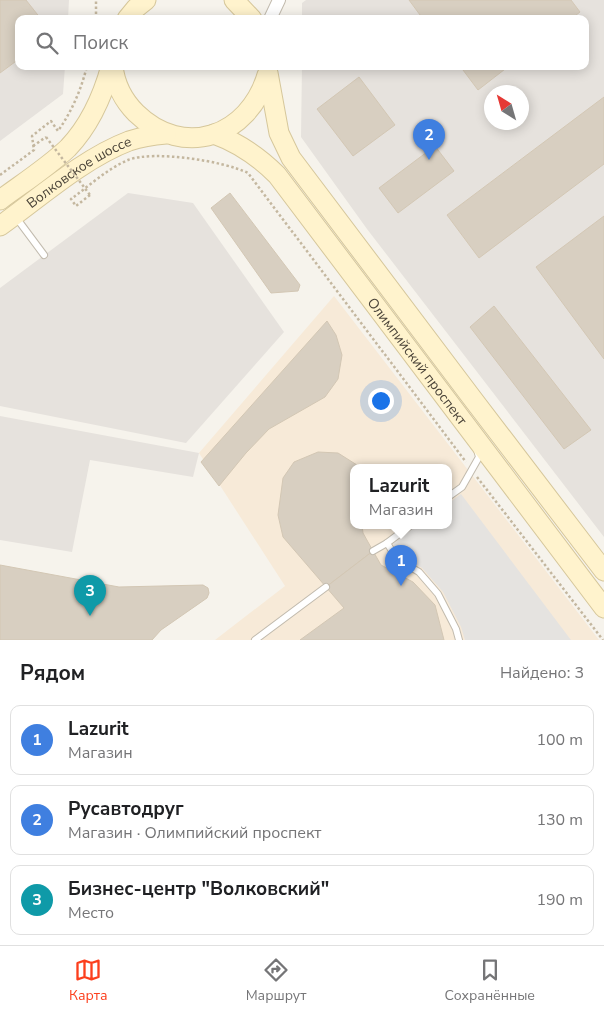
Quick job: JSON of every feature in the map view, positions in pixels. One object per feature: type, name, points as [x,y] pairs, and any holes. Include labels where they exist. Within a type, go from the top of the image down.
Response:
[{"type":"main road","points":[[125,0],[125,15]]},
{"type":"main road","points":[[129,15],[146,0]]},
{"type":"main road","points":[[234,0],[248,15]]},
{"type":"main road","name":"Волковское шоссе","points":[[0,200],[58,156],[79,134],[100,99],[111,70]]},
{"type":"main road","points":[[113,70],[118,86],[131,108],[149,124],[166,134],[187,138],[199,138],[214,134],[238,121],[248,112],[262,91],[268,70]]},
{"type":"main road","name":"Олимпийский проспект","points":[[268,70],[279,133],[291,158],[604,571]]},
{"type":"main road","name":"Волковское шоссе","points":[[7,221],[93,159],[129,141],[146,136],[166,134]]},
{"type":"main road","name":"Олимпийский проспект","points":[[214,134],[245,147],[277,176],[604,608]]},
{"type":"street","points":[[272,15],[279,0]]},
{"type":"lane","points":[[7,221],[44,255]]},
{"type":"lane","points":[[452,494],[462,487],[479,457],[472,432]]},
{"type":"lane","points":[[373,551],[406,529]]},
{"type":"lane","points":[[387,543],[397,559],[418,572],[438,594],[456,629],[459,640]]},
{"type":"lane","points":[[254,640],[326,587]]},
{"type":"path","points":[[96,0],[96,15]]},
{"type":"path","points":[[0,175],[34,150],[32,136],[51,121],[58,131],[72,110],[86,70]]},
{"type":"path","points":[[33,146],[46,137],[90,195],[76,206],[71,199],[110,169],[129,160],[152,157],[194,159],[236,167],[248,173],[603,640]]},
{"type":"shaded area","points":[[0,0],[69,0],[68,15],[15,15],[15,70],[65,70],[63,94],[0,141]]},
{"type":"shaded area","points":[[306,0],[604,0],[604,537],[367,229],[301,137],[302,70],[589,70],[589,15],[302,15],[302,3]]},
{"type":"shaded area","points":[[128,193],[193,203],[284,332],[186,443],[0,406],[0,288]]},
{"type":"shaded area","points":[[334,296],[599,640],[215,640],[285,586],[199,453]]},
{"type":"shaded area","points":[[0,416],[199,453],[193,477],[90,460],[72,552],[0,540]]},
{"type":"shaded area","points":[[461,494],[571,640],[465,640],[461,627],[443,592],[422,568],[401,556],[392,542],[411,529],[452,529],[452,501]]},
{"type":"building","points":[[0,0],[26,0],[38,15],[15,15],[15,62],[0,73]]},
{"type":"building","points":[[409,0],[571,0],[580,12],[576,15],[420,15]]},
{"type":"building","points":[[463,70],[504,70],[478,90]]},
{"type":"building","points":[[359,77],[395,125],[353,156],[317,109]]},
{"type":"building","points":[[604,97],[604,164],[479,258],[447,215]]},
{"type":"building","points":[[435,146],[454,171],[398,213],[379,188]]},
{"type":"building","points":[[230,193],[300,285],[298,291],[271,293],[211,208]]},
{"type":"building","points":[[604,216],[604,359],[536,267]]},
{"type":"building","points":[[494,306],[591,430],[564,449],[470,327]]},
{"type":"building","points":[[327,321],[336,335],[342,355],[338,379],[325,397],[269,429],[219,486],[201,462]]},
{"type":"building","points":[[318,452],[338,453],[355,464],[350,464],[350,529],[362,529],[373,551],[326,587],[283,537],[278,515],[283,478],[294,462]]},
{"type":"building","points":[[373,551],[381,565],[413,582],[435,605],[444,640],[300,640],[344,608],[326,587]]},
{"type":"building","points":[[0,565],[119,587],[203,585],[208,588],[209,593],[207,598],[161,630],[152,640],[0,640]]},
{"type":"place","name":"Русавтодруг","points":[[429,160]]},
{"type":"place","name":"Lazurit","points":[[401,586]]},
{"type":"place","name":"Бизнес-центр \"Волковский\"","points":[[90,616]]}]
